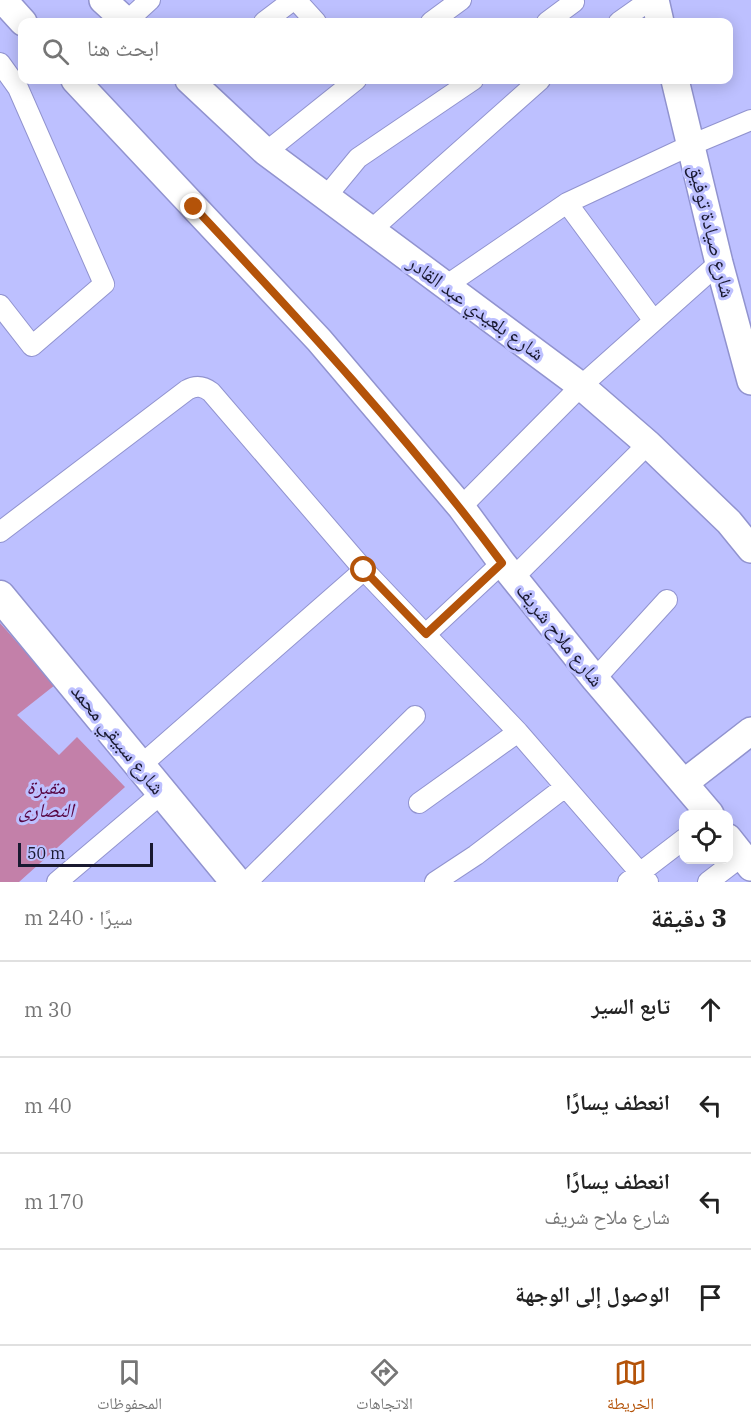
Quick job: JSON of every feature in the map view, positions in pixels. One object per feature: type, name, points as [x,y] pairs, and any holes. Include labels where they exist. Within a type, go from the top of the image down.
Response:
[{"type":"main road","name":"شارع سبيقي محمد","points":[[0,596],[236,882]]},
{"type":"street","points":[[3,0],[19,18]]},
{"type":"street","points":[[103,0],[123,18]]},
{"type":"street","points":[[131,18],[150,0]]},
{"type":"street","points":[[270,18],[295,0],[312,18]]},
{"type":"street","points":[[625,18],[653,0],[659,18]]},
{"type":"street","points":[[436,18],[454,2]]},
{"type":"street","points":[[552,18],[574,2]]},
{"type":"street","points":[[0,63],[18,88],[104,284],[32,346],[0,305]]},
{"type":"street","name":"شارع ملاح شريف","points":[[79,84],[319,340],[461,507],[595,679],[707,810]]},
{"type":"street","name":"شارع بلعيدي عبد القادر","points":[[194,84],[266,152],[581,386],[648,444],[729,522],[751,549]]},
{"type":"street","points":[[266,152],[351,84]]},
{"type":"street","points":[[325,198],[358,158],[467,84]]},
{"type":"street","points":[[370,231],[535,84]]},
{"type":"street","name":"شارع صيادة توفيق","points":[[676,84],[719,263],[751,381]]},
{"type":"street","points":[[447,285],[567,204],[691,145],[751,120]]},
{"type":"street","points":[[567,204],[654,321]]},
{"type":"street","points":[[461,507],[581,386],[719,263]]},
{"type":"street","points":[[0,532],[187,390],[201,386],[211,392],[364,570],[518,732],[638,879],[679,844]]},
{"type":"street","points":[[426,634],[508,570],[648,444]]},
{"type":"street","points":[[140,766],[364,570]]},
{"type":"street","points":[[595,679],[667,600]]},
{"type":"street","points":[[247,882],[415,716]]},
{"type":"street","points":[[684,783],[751,731]]},
{"type":"street","points":[[419,803],[518,732]]},
{"type":"street","points":[[435,882],[476,855],[565,787]]},
{"type":"street","points":[[57,882],[162,793]]},
{"type":"street","points":[[708,882],[740,854]]},
{"type":"green space","name":"مقبرة النصارى","points":[[0,623],[55,685],[17,715],[59,755],[77,737],[125,787],[19,882],[0,882]]},
{"type":"route","points":[[194,207],[319,340],[461,507],[502,563],[426,634],[364,570]]}]
